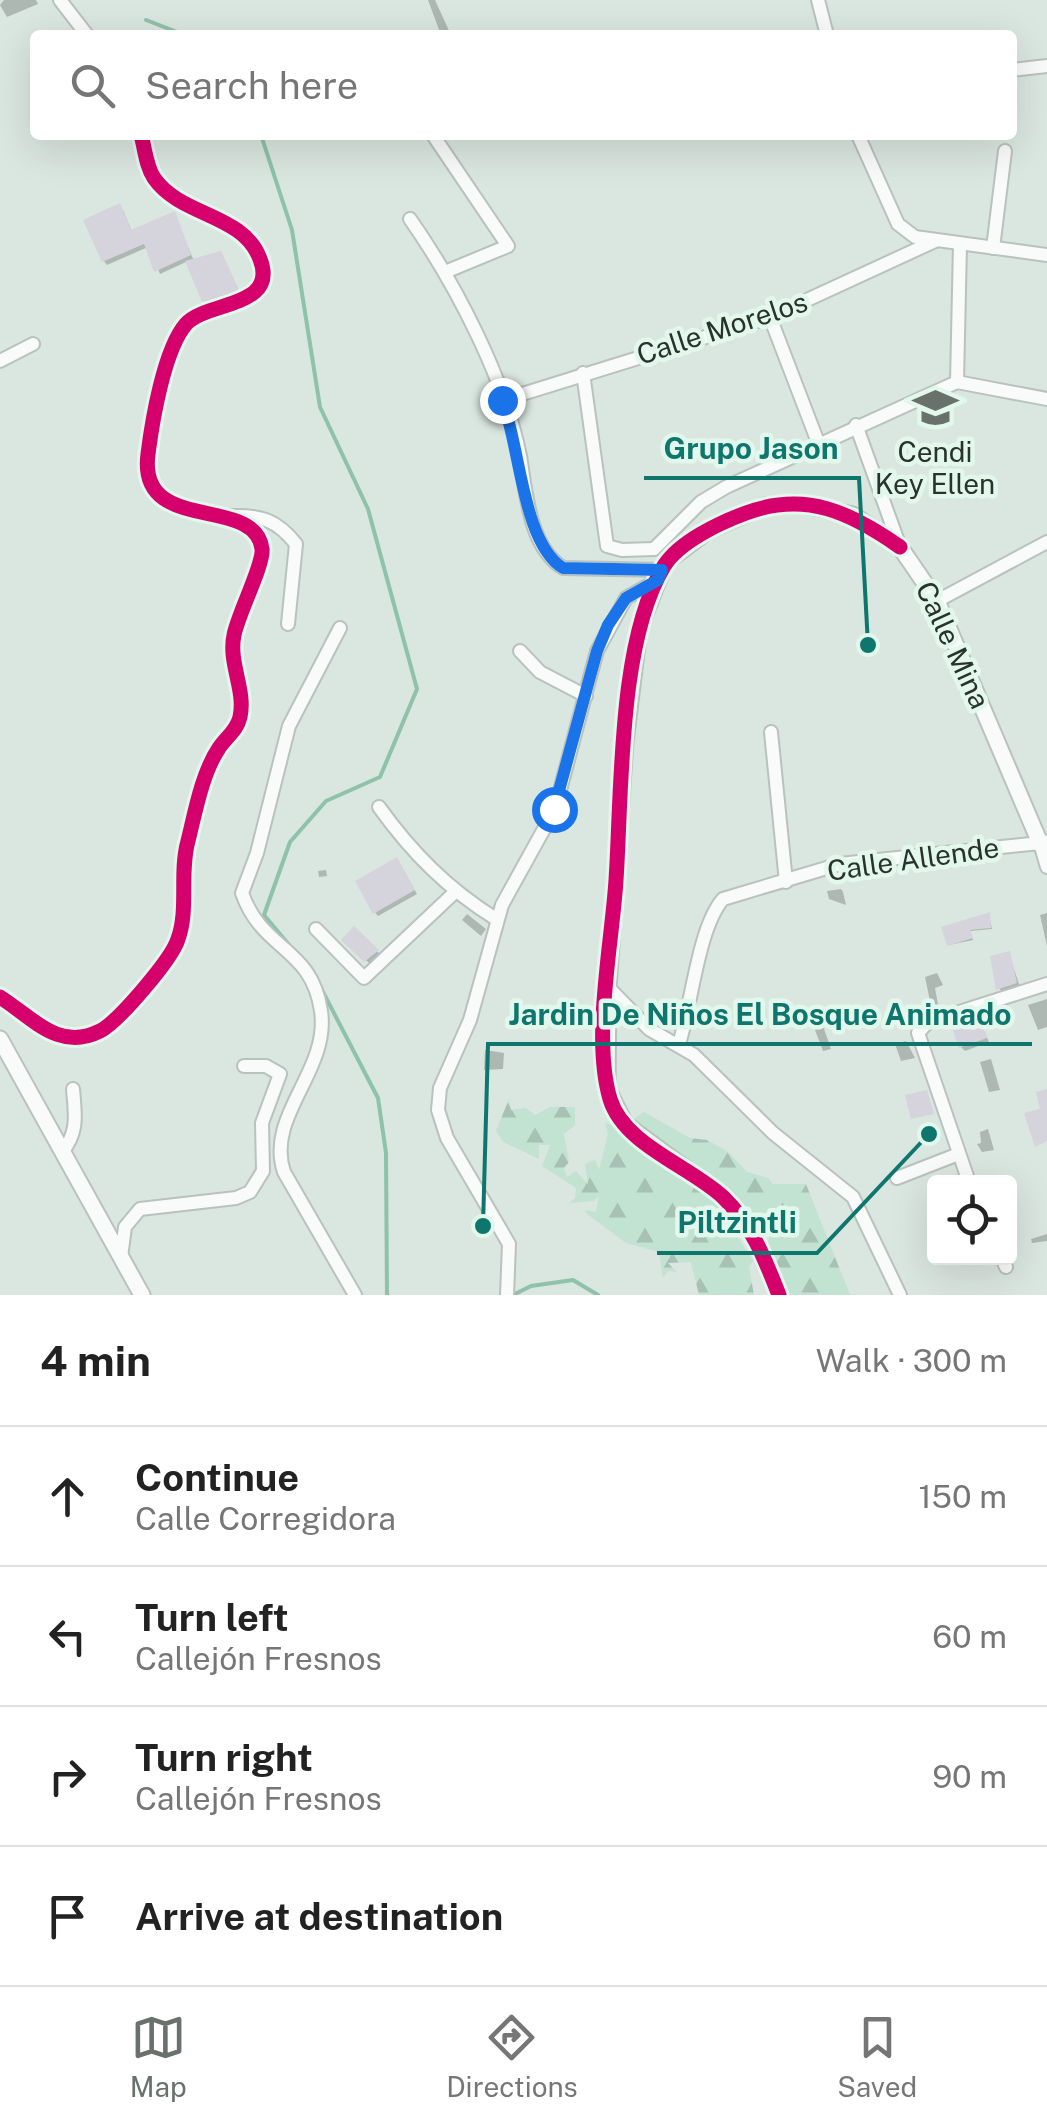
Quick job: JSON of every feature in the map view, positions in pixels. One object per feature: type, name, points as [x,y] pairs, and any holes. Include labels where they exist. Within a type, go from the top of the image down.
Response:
[{"type":"street","points":[[60,0],[83,30]]},
{"type":"street","points":[[818,0],[826,30]]},
{"type":"street","points":[[1017,69],[1047,66]]},
{"type":"street","points":[[142,140],[153,176],[166,192],[232,225],[248,237],[262,261],[262,282],[252,297],[187,322],[176,338],[147,459],[151,481],[164,499],[180,509],[221,516],[254,515],[280,524],[296,544],[288,624]]},
{"type":"street","points":[[435,140],[508,246],[445,272]]},
{"type":"street","points":[[860,140],[898,224],[915,237],[1047,254]]},
{"type":"street","points":[[993,248],[1005,150]]},
{"type":"street","points":[[410,219],[445,272],[502,400],[537,532],[554,562],[563,568],[662,571]]},
{"type":"street","name":"Calle Morelos","points":[[502,400],[770,317],[935,241]]},
{"type":"street","points":[[958,382],[960,244]]},
{"type":"street","points":[[770,317],[819,445]]},
{"type":"street","points":[[0,361],[33,344]]},
{"type":"street","points":[[582,373],[606,546],[622,550],[654,548],[701,502],[756,470],[958,382],[1047,399]]},
{"type":"street","name":"Calle Mina","points":[[856,425],[900,547],[937,601],[1044,843],[1047,867]]},
{"type":"street","points":[[507,1295],[509,1244],[466,1176],[438,1110],[447,1064],[476,1000],[496,918],[554,809],[608,625],[626,598],[709,530],[765,506],[796,502],[853,515],[900,547]]},
{"type":"street","points":[[0,998],[48,1034],[68,1038],[100,1032],[130,1004],[178,940],[184,862],[208,772],[240,716],[232,638],[263,552],[259,535],[221,516]]},
{"type":"street","points":[[937,601],[1047,542]]},
{"type":"street","points":[[654,548],[662,571],[639,628],[633,670],[608,987],[605,1047],[612,1105],[625,1124],[720,1195],[746,1221],[779,1295]]},
{"type":"street","points":[[340,628],[288,726],[258,853],[242,886],[250,916],[314,976],[322,1014],[321,1048],[284,1125],[277,1153],[284,1172],[355,1295]]},
{"type":"street","points":[[520,651],[540,672],[586,696]]},
{"type":"street","points":[[771,732],[786,882]]},
{"type":"street","points":[[379,806],[404,841],[454,892],[496,918]]},
{"type":"street","name":"Calle Allende","points":[[679,1044],[706,928],[723,899],[840,864],[1044,843]]},
{"type":"street","points":[[316,929],[364,978],[454,892]]},
{"type":"street","points":[[965,1175],[919,1040],[921,1027],[1047,984]]},
{"type":"street","points":[[608,987],[650,1029],[679,1044],[773,1133],[852,1197],[900,1295]]},
{"type":"street","points":[[0,1039],[142,1295]]},
{"type":"street","points":[[121,1257],[125,1228],[140,1209],[236,1198],[258,1183],[263,1171],[262,1123],[280,1074],[266,1066],[244,1066]]},
{"type":"street","points":[[62,1152],[74,1138],[76,1127],[73,1089]]},
{"type":"street","points":[[897,1178],[956,1155]]},
{"type":"green space","points":[[509,1099],[511,1110],[526,1108],[535,1115],[550,1107],[575,1107],[575,1125],[564,1134],[569,1162],[564,1168],[567,1177],[576,1171],[588,1184],[585,1164],[595,1160],[599,1170],[608,1134],[605,1122],[630,1133],[643,1147],[651,1144],[638,1134],[635,1118],[644,1112],[690,1138],[707,1140],[727,1151],[747,1172],[768,1178],[773,1184],[806,1184],[850,1295],[784,1295],[761,1267],[773,1225],[760,1215],[746,1218],[718,1198],[719,1221],[732,1228],[753,1261],[749,1267],[754,1295],[699,1295],[691,1262],[668,1263],[677,1272],[668,1271],[663,1278],[659,1252],[626,1243],[587,1214],[585,1210],[596,1212],[599,1195],[594,1201],[569,1203],[575,1198],[576,1188],[542,1166],[550,1145],[539,1145],[539,1159],[503,1142],[496,1131]]},
{"type":"building","points":[[120,203],[131,230],[175,211],[191,255],[154,272],[144,244],[102,262],[83,220]]},
{"type":"building","points":[[221,251],[239,290],[202,302],[185,261]]},
{"type":"building","points":[[397,857],[415,890],[373,914],[355,881]]},
{"type":"building","points":[[990,912],[991,928],[970,930],[973,938],[947,946],[941,927]]},
{"type":"building","points":[[354,926],[379,950],[364,962],[341,940]]},
{"type":"building","points":[[1010,951],[1017,983],[996,990],[990,956]]},
{"type":"building","points":[[979,1016],[987,1038],[959,1048],[951,1025]]},
{"type":"building","points":[[1047,1089],[1047,1141],[1035,1147],[1024,1113],[1040,1109],[1036,1092]]},
{"type":"building","points":[[927,1090],[934,1114],[911,1119],[905,1095]]},
{"type":"waterway","points":[[146,20],[172,30]]},
{"type":"waterway","points":[[263,140],[292,230],[320,407],[368,509],[417,689],[380,777],[326,801],[290,842],[264,915],[290,946]]},
{"type":"waterway","points":[[310,967],[378,1098],[386,1153],[387,1295]]},
{"type":"waterway","points":[[513,1295],[531,1286],[573,1280],[598,1295]]},
{"type":"cycle path","points":[[0,997],[46,1029],[71,1037],[100,1031],[144,989],[178,939],[183,916],[185,853],[200,793],[213,758],[240,717],[234,635],[262,549],[255,532],[240,522],[178,506],[160,496],[149,479],[148,454],[160,386],[178,335],[196,317],[250,295],[259,287],[263,275],[252,244],[240,232],[180,201],[154,178],[142,140]]},
{"type":"cycle path","points":[[779,1295],[757,1243],[733,1208],[709,1186],[643,1142],[618,1115],[610,1099],[603,1020],[630,675],[649,598],[664,566],[689,541],[724,522],[768,507],[808,505],[845,515],[900,547]]},
{"type":"place","name":"Cendi Key Ellen","points":[[935,407]]},
{"type":"place","name":"Grupo Jason","points":[[868,645]]},
{"type":"place","name":"Piltzintli","points":[[929,1134]]},
{"type":"place","name":"Jardin De Niños El Bosque Animado","points":[[483,1226]]},
{"type":"route","points":[[502,400],[519,450],[526,497],[537,532],[554,562],[563,568],[635,566],[662,570],[658,580],[626,598],[608,625],[597,651],[554,809]]}]
